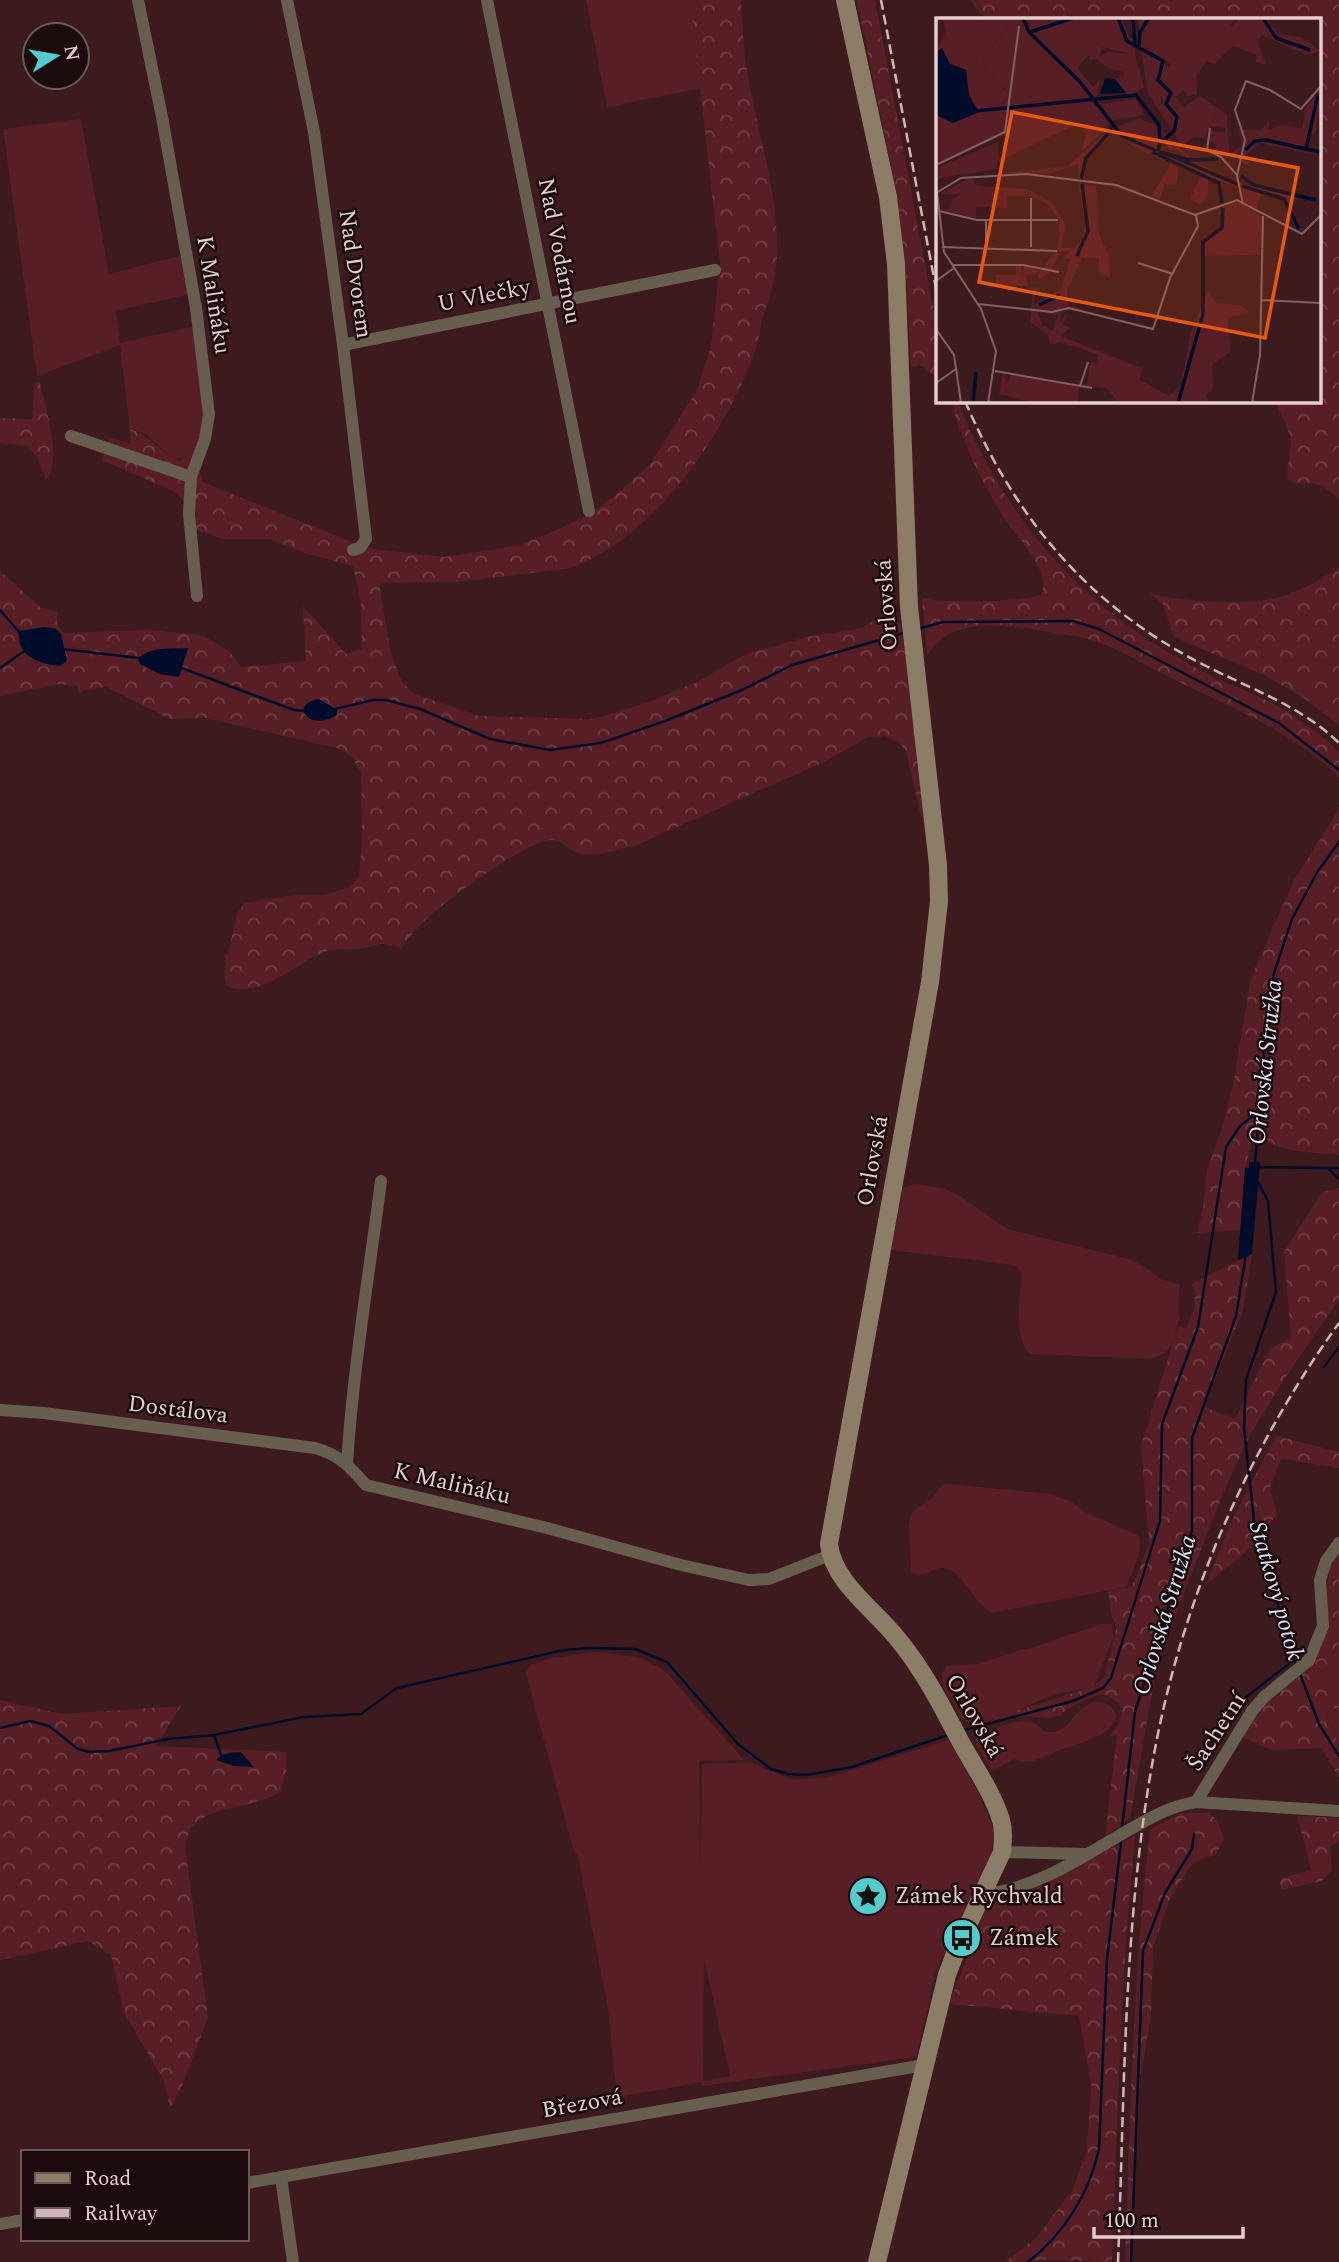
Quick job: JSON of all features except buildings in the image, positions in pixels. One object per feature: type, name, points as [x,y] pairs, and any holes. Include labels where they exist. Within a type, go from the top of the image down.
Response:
[{"type":"main road","name":"Orlovská","points":[[845,0],[888,197],[896,264],[911,630],[936,829],[939,901],[937,933],[832,1519],[830,1555],[852,1589],[897,1638],[914,1661],[995,1805],[1003,1828],[1002,1852],[950,1965],[877,2262]]},
{"type":"street","name":"K Maliňáku","points":[[138,0],[196,308],[209,414],[205,439],[191,477],[189,514],[197,596]]},
{"type":"street","name":"Nad Dvorem","points":[[287,0],[314,132],[343,345],[366,540],[360,548],[354,550]]},
{"type":"street","name":"Nad Vodárnou","points":[[486,0],[589,510]]},
{"type":"street","name":"U Vlečky","points":[[343,345],[715,270]]},
{"type":"street","points":[[71,436],[191,477]]},
{"type":"street","points":[[347,1464],[351,1398],[381,1181]]},
{"type":"street","name":"Dostálova","points":[[0,1410],[315,1448],[333,1453],[347,1464]]},
{"type":"street","name":"K Maliňáku","points":[[347,1464],[366,1485],[749,1580],[769,1579],[830,1555]]},
{"type":"street","name":"Šachetní","points":[[1196,1802],[1252,1711],[1264,1697],[1309,1660],[1321,1637],[1323,1626],[1320,1580],[1326,1561],[1339,1543]]},
{"type":"street","name":"Šachetní","points":[[984,1894],[1051,1876],[1084,1854],[1161,1812],[1196,1802],[1339,1811]]},
{"type":"street","points":[[1002,1852],[1084,1854]]},
{"type":"street","name":"Březová","points":[[248,2183],[924,2066]]},
{"type":"street","points":[[281,2177],[293,2262]]},
{"type":"street","points":[[0,2224],[21,2220]]},
{"type":"green space","points":[[586,0],[690,0],[701,88],[607,107]]},
{"type":"green space","points":[[690,0],[741,0],[745,58],[774,203],[776,270],[756,347],[742,383],[726,415],[684,479],[631,533],[602,553],[571,568],[456,582],[379,583],[391,654],[402,682],[414,694],[479,716],[594,719],[649,702],[697,682],[746,654],[807,637],[862,628],[883,614],[901,624],[927,829],[922,821],[906,751],[899,742],[885,736],[868,737],[826,761],[637,845],[588,854],[574,851],[558,841],[551,840],[525,849],[447,902],[422,923],[401,949],[385,944],[327,951],[265,984],[239,989],[227,986],[225,956],[237,914],[244,903],[297,895],[324,895],[350,887],[359,876],[362,844],[361,773],[352,757],[337,748],[206,718],[170,719],[106,687],[85,690],[80,694],[77,686],[59,684],[0,696],[0,571],[41,608],[58,612],[57,624],[64,633],[148,630],[193,634],[204,636],[229,651],[241,667],[306,661],[303,606],[346,654],[362,649],[361,602],[353,566],[305,553],[270,539],[222,539],[195,529],[197,514],[175,492],[102,460],[109,438],[131,444],[130,429],[180,460],[190,453],[203,482],[354,543],[380,550],[444,557],[520,545],[588,515],[616,495],[651,463],[697,390],[711,346],[720,263]],"holes":[[[51,627],[61,634],[67,661],[33,658],[27,655],[19,642],[19,631]]]},
{"type":"green space","points":[[857,0],[875,0],[936,322],[936,377],[919,365],[911,365],[906,274],[896,192]]},
{"type":"green space","points":[[970,0],[1339,0],[1339,500],[1322,486],[1288,479],[1291,447],[1289,433],[1274,402],[1322,402],[1322,18],[983,18]]},
{"type":"green space","points":[[81,119],[109,274],[184,255],[190,294],[116,311],[120,343],[195,326],[206,410],[195,461],[171,457],[144,433],[130,429],[120,345],[37,376],[3,129]]},
{"type":"green space","points":[[40,383],[53,447],[51,471],[46,479],[37,457],[27,446],[0,443],[0,418],[32,419],[34,384]]},
{"type":"green space","points":[[951,402],[957,402],[1000,486],[1026,524],[1054,559],[1086,591],[1160,647],[1211,676],[1275,705],[1308,726],[1339,752],[1339,777],[1301,746],[1280,733],[1121,652],[1092,640],[1018,627],[983,626],[951,633],[938,642],[927,656],[922,597],[962,601],[1001,600],[1042,594],[1043,581],[1036,561],[988,491],[961,432]]},
{"type":"green space","points":[[1339,568],[1339,725],[1305,699],[1268,677],[1174,637],[1163,604],[1149,593],[1215,602],[1266,600],[1296,591]]},
{"type":"green space","points":[[1339,806],[1339,1155],[1295,1151],[1264,1142],[1251,1144],[1245,1168],[1240,1230],[1197,1233],[1207,1170],[1221,1132],[1233,1085],[1251,978],[1294,880]]},
{"type":"green space","points":[[914,1184],[943,1188],[960,1196],[1007,1229],[1129,1259],[1149,1269],[1160,1279],[1180,1285],[1180,1317],[1173,1342],[1165,1353],[1151,1359],[1031,1354],[1025,1348],[1020,1329],[1022,1273],[1015,1265],[891,1250],[903,1188]]},
{"type":"green space","points":[[1339,1188],[1339,1299],[1250,1435],[1222,1496],[1156,1671],[1130,1818],[1105,1837],[1117,1735],[1108,1737],[1118,1726],[1122,1709],[1117,1702],[1107,1695],[1098,1695],[1050,1718],[1030,1716],[976,1723],[1093,1687],[1104,1678],[1117,1626],[1112,1617],[1108,1591],[1132,1587],[1149,1543],[1141,1446],[1178,1326],[1186,1328],[1193,1312],[1196,1291],[1191,1284],[1252,1254],[1243,1310],[1204,1407],[1235,1419],[1271,1348],[1291,1338],[1284,1252],[1322,1192]]},
{"type":"green space","points":[[1276,1436],[1339,1452],[1339,1468],[1281,1459],[1270,1488],[1277,1514],[1253,1546],[1206,1585],[1231,1522]]},
{"type":"green space","points":[[942,1485],[1050,1494],[1138,1535],[1139,1554],[1126,1587],[991,1613],[960,1578],[948,1569],[939,1568],[926,1574],[911,1571],[911,1514],[932,1498]]},
{"type":"green space","points":[[1339,1552],[1339,1641],[1323,1675],[1339,1694],[1339,1709],[1325,1712],[1339,1745],[1339,1778],[1322,1748],[1271,1750],[1242,1737],[1266,1699],[1310,1662],[1329,1627],[1326,1589],[1331,1564]]},
{"type":"green space","points":[[1101,1624],[1112,1624],[1113,1637],[1094,1687],[1052,1695],[1018,1710],[976,1723],[968,1722],[960,1716],[943,1685],[942,1673],[946,1666],[977,1664]]},
{"type":"green space","points":[[1339,1641],[1339,1694],[1323,1675]]},
{"type":"green space","points":[[596,1652],[642,1658],[665,1671],[744,1760],[699,1761],[700,1875],[702,1764],[751,1762],[791,1780],[830,1777],[948,1740],[976,1788],[994,1830],[991,1857],[937,1968],[916,2057],[702,2086],[701,2082],[620,2097],[615,2079],[608,2008],[578,1857],[573,1848],[526,1673],[530,1665],[552,1658]],"holes":[[[704,1958],[730,2076],[703,2081]]]},
{"type":"green space","points":[[0,1700],[62,1714],[181,1706],[156,1746],[287,1752],[281,1791],[260,1801],[212,1814],[193,1826],[188,1835],[185,1846],[208,2018],[180,2091],[170,2108],[164,2081],[124,2013],[111,1955],[88,1941],[0,1960]]},
{"type":"green space","points":[[1094,1702],[1113,1709],[1116,1717],[1110,1728],[1095,1738],[1040,1759],[1027,1762],[1014,1759],[991,1769],[976,1745],[975,1740],[980,1733],[1014,1722],[1031,1722],[1045,1732],[1061,1730],[1079,1711]]},
{"type":"green space","points":[[1339,1709],[1339,1745],[1325,1711]]},
{"type":"green space","points":[[1182,1813],[1209,1813],[1217,1820],[1224,1839],[1216,1854],[1192,1863],[1169,1901],[1153,1948],[1151,2016],[1140,2078],[1131,2262],[1125,2262],[1136,1991],[1150,1829]]},
{"type":"green space","points":[[1297,1816],[1339,1818],[1339,1842],[1330,1846],[1332,1870],[1322,1881],[1282,1890],[1279,1879],[1311,1870]]},
{"type":"green space","points":[[1135,1836],[1123,1996],[1112,2262],[1005,2262],[1036,2238],[1073,2189],[1087,2151],[1091,2085],[1079,2016],[949,2004],[987,1905],[1051,1880]]},
{"type":"water","points":[[45,627],[56,629],[61,634],[67,661],[60,666],[37,661],[26,653],[19,640],[19,631]]},
{"type":"water","points":[[188,648],[179,677],[159,674],[140,664],[138,659],[155,650]]},
{"type":"water","points":[[319,699],[337,710],[337,715],[318,721],[310,719],[303,711],[305,706]]},
{"type":"water","points":[[1249,1162],[1260,1162],[1252,1254],[1238,1260],[1245,1168],[1249,1168]]},
{"type":"water","points":[[241,1752],[254,1767],[234,1766],[216,1760],[224,1754]]},
{"type":"waterway","points":[[0,610],[21,634]]},
{"type":"waterway","points":[[917,629],[943,622],[1073,621],[1099,629],[1279,723],[1339,770]]},
{"type":"waterway","points":[[335,709],[373,700],[386,700],[420,709],[490,739],[550,750],[601,743],[742,690],[792,665],[904,633]]},
{"type":"waterway","points":[[62,649],[139,658]]},
{"type":"waterway","points":[[0,668],[26,650]]},
{"type":"waterway","points":[[179,667],[294,710],[305,711]]},
{"type":"waterway","name":"Orlovská Stružka","points":[[1255,1164],[1266,1029],[1274,973],[1292,919],[1318,871],[1339,842]]},
{"type":"waterway","points":[[961,1731],[1073,1701],[1103,1688],[1111,1678],[1160,1521],[1162,1424],[1198,1327],[1226,1147],[1240,1126],[1258,1112]]},
{"type":"waterway","points":[[1257,1167],[1328,1168],[1339,1179]]},
{"type":"waterway","points":[[1328,1168],[1339,1168]]},
{"type":"waterway","name":"Statkový potok","points":[[1258,1182],[1268,1201],[1276,1292],[1246,1380],[1244,1427],[1255,1530],[1296,1665]]},
{"type":"waterway","name":"Orlovská Stružka","points":[[1122,1828],[1135,1712],[1192,1531],[1192,1438],[1236,1316],[1246,1254]]},
{"type":"waterway","points":[[1324,1367],[1339,1347]]},
{"type":"waterway","points":[[0,1728],[30,1721],[49,1726],[78,1749],[90,1752],[109,1751],[168,1739],[214,1735],[304,1717],[361,1714],[397,1688],[564,1650],[590,1648],[635,1649],[667,1662],[738,1744],[771,1769],[788,1774],[806,1775],[852,1767],[948,1735]]},
{"type":"waterway","points":[[1205,1765],[1246,1697],[1294,1660]]},
{"type":"waterway","name":"Statkový potok","points":[[1300,1674],[1319,1724],[1339,1756]]},
{"type":"waterway","points":[[214,1735],[221,1755]]},
{"type":"waterway","points":[[1131,2262],[1143,1951],[1165,1893],[1192,1849],[1194,1834]]},
{"type":"waterway","name":"Orlovská Stružka","points":[[1028,2262],[1053,2239],[1073,2212],[1089,2182],[1099,2149],[1107,1959],[1121,1842]]},
{"type":"railway","points":[[881,0],[936,289]]},
{"type":"railway","points":[[965,402],[985,444],[1033,522],[1092,588],[1164,643],[1293,709],[1339,743]]},
{"type":"railway","points":[[1118,2262],[1133,1918],[1149,1781],[1162,1715],[1191,1611],[1231,1510],[1280,1414],[1339,1323]]},
{"type":"place","name":"Zámek Rychvald","points":[[868,1896]]},
{"type":"place","name":"Zámek","points":[[962,1938]]}]
